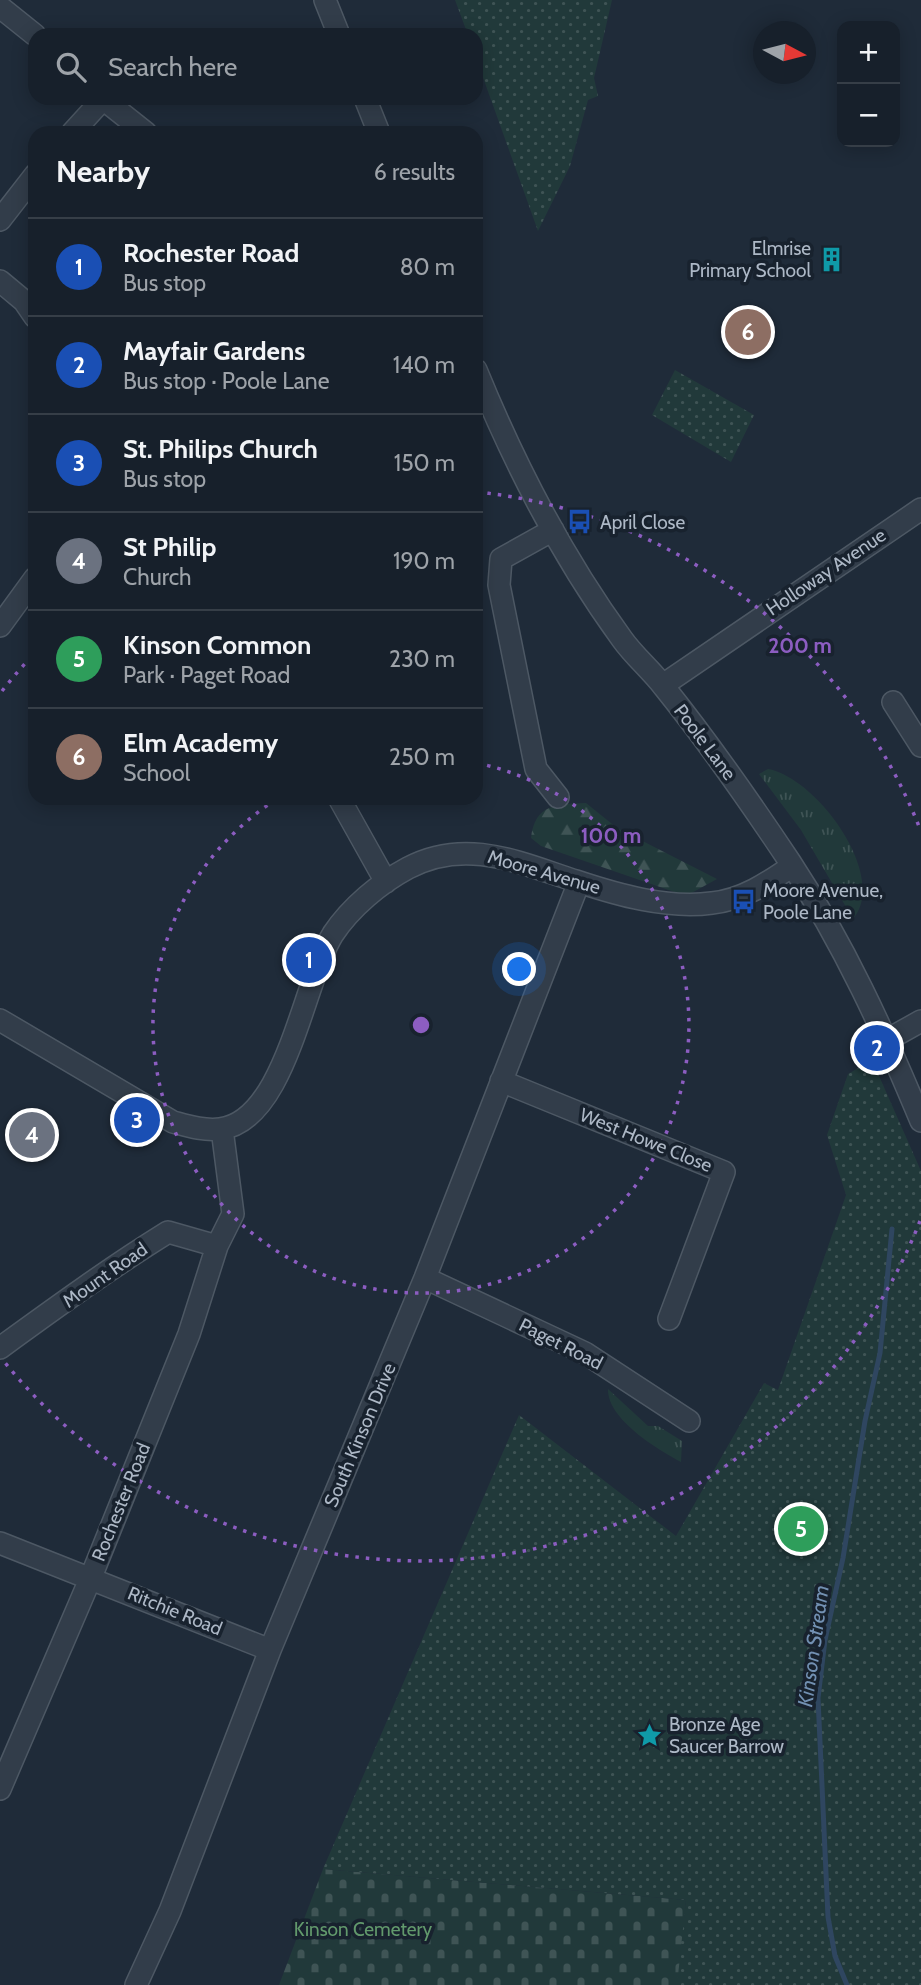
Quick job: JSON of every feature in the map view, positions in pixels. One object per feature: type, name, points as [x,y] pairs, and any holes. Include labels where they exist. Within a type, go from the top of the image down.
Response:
[{"type":"street","points":[[325,0],[336,28]]},
{"type":"street","points":[[0,7],[28,29]]},
{"type":"street","points":[[78,126],[96,105]]},
{"type":"street","points":[[111,105],[137,126]]},
{"type":"street","points":[[368,105],[376,126]]},
{"type":"street","points":[[0,220],[28,184]]},
{"type":"street","points":[[0,281],[28,306]]},
{"type":"street","name":"Poole Lane","points":[[483,388],[496,421],[553,530],[622,640],[663,685],[792,866],[859,980],[921,1121]]},
{"type":"street","name":"Holloway Avenue","points":[[663,685],[921,509]]},
{"type":"street","points":[[553,530],[501,559],[499,585],[536,769],[558,797]]},
{"type":"street","points":[[0,626],[28,588]]},
{"type":"street","points":[[893,702],[921,746]]},
{"type":"street","points":[[343,805],[386,882]]},
{"type":"street","name":"Moore Avenue","points":[[222,1129],[239,1122],[254,1109],[273,1084],[332,935],[354,908],[386,882],[434,856],[471,852],[509,858],[579,882],[668,904],[713,903],[754,891],[792,866]]},
{"type":"street","name":"South Kinson Drive","points":[[136,1985],[170,1911],[270,1650],[425,1278],[579,882]]},
{"type":"street","points":[[0,1020],[173,1122],[201,1129],[222,1129]]},
{"type":"street","points":[[887,1040],[921,1021]]},
{"type":"street","name":"West Howe Close","points":[[501,1081],[724,1172],[669,1319]]},
{"type":"street","name":"Rochester Road","points":[[0,1789],[91,1577],[189,1334],[217,1245],[233,1214],[222,1129]]},
{"type":"street","name":"Mount Road","points":[[3,1337],[168,1232],[217,1245]]},
{"type":"street","name":"Paget Road","points":[[425,1278],[585,1353],[689,1421]]},
{"type":"street","name":"Ritchie Road","points":[[0,1543],[270,1650]]},
{"type":"green space","points":[[455,0],[612,0],[594,78],[598,96],[588,100],[570,166],[538,231],[483,78],[483,28],[465,28]]},
{"type":"green space","points":[[675,370],[754,415],[731,462],[652,415]]},
{"type":"green space","points":[[768,769],[787,776],[807,790],[826,809],[842,831],[855,855],[862,879],[862,901],[853,919],[801,830],[759,774]]},
{"type":"green space","points":[[586,803],[617,828],[717,879],[686,896],[541,846],[531,838],[533,827],[542,812],[565,804]]},
{"type":"green space","points":[[872,1060],[921,1171],[921,1985],[677,1985],[686,1900],[323,1869],[519,1415],[676,1536],[764,1383],[778,1390],[846,1195],[827,1135],[848,1074]]},
{"type":"green space","points":[[608,1389],[648,1426],[658,1426],[682,1441],[681,1462],[648,1442],[625,1422],[610,1400]]},
{"type":"green space","name":"Kinson Cemetery","points":[[323,1869],[686,1900],[679,1985],[279,1985]]},
{"type":"waterway","name":"Kinson Stream","points":[[847,1985],[835,1956],[828,1917],[818,1698],[825,1640],[843,1558],[865,1421],[880,1353],[892,1229]]},
{"type":"place","name":"Elmrise Primary School","points":[[831,259]]},
{"type":"place","name":"Elm Academy","points":[[748,332]]},
{"type":"place","name":"April Close","points":[[580,522]]},
{"type":"place","name":"Moore Avenue, Poole Lane","points":[[743,901]]},
{"type":"place","name":"Rochester Road","points":[[309,960]]},
{"type":"place","name":"Mayfair Gardens","points":[[877,1048]]},
{"type":"place","name":"St. Philips Church","points":[[137,1120]]},
{"type":"place","name":"St Philip","points":[[32,1135]]},
{"type":"place","name":"Kinson Common","points":[[801,1529]]},
{"type":"place","name":"Bronze Age Saucer Barrow","points":[[649,1735]]}]
